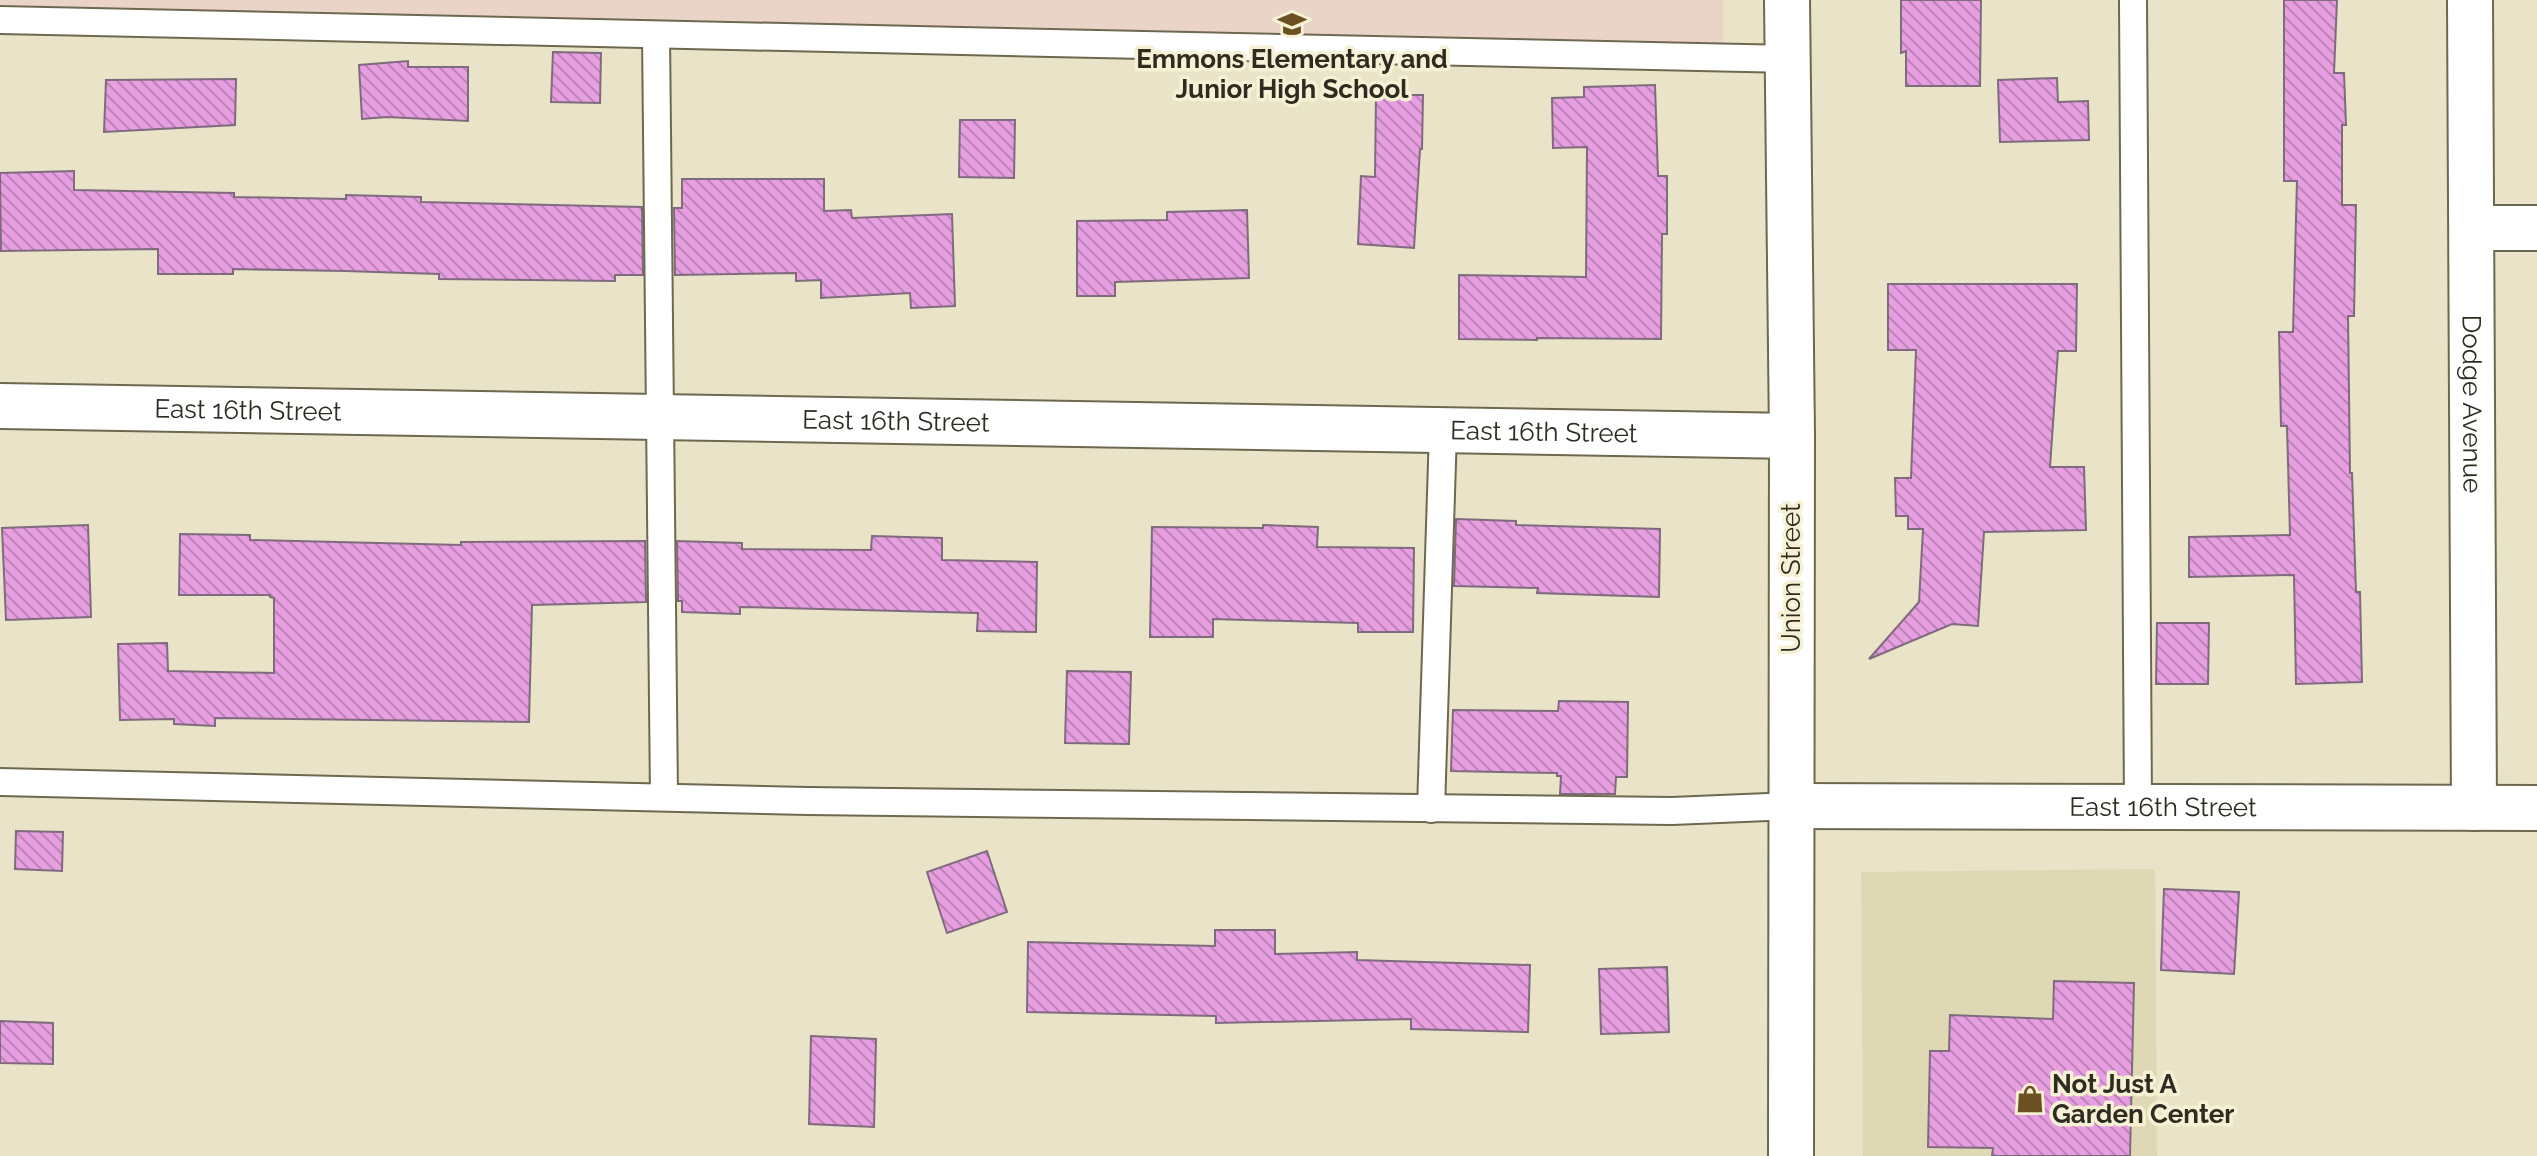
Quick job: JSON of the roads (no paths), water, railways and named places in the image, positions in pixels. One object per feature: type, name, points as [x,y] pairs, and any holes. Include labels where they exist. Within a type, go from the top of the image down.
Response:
[{"type":"street","name":"Union Street","points":[[1787,0],[1792,436],[1791,1156]]},
{"type":"street","name":"Dodge Avenue","points":[[2470,0],[2474,808]]},
{"type":"street","points":[[2472,228],[2537,228]]},
{"type":"street","name":"East 16th Street","points":[[0,406],[1792,436]]},
{"type":"street","name":"East 16th Street","points":[[1791,806],[2537,808]]},
{"type":"lane","points":[[2133,0],[2138,806]]},
{"type":"lane","points":[[0,20],[1788,59]]},
{"type":"lane","points":[[656,35],[664,797]]},
{"type":"lane","points":[[1431,809],[1443,431]]},
{"type":"lane","points":[[0,782],[808,801],[1672,811],[1791,806]]},
{"type":"place","name":"Emmons Elementary and Junior High School","points":[[1292,24]]},
{"type":"place","name":"Not Just A Garden Center","points":[[2030,1099]]}]
